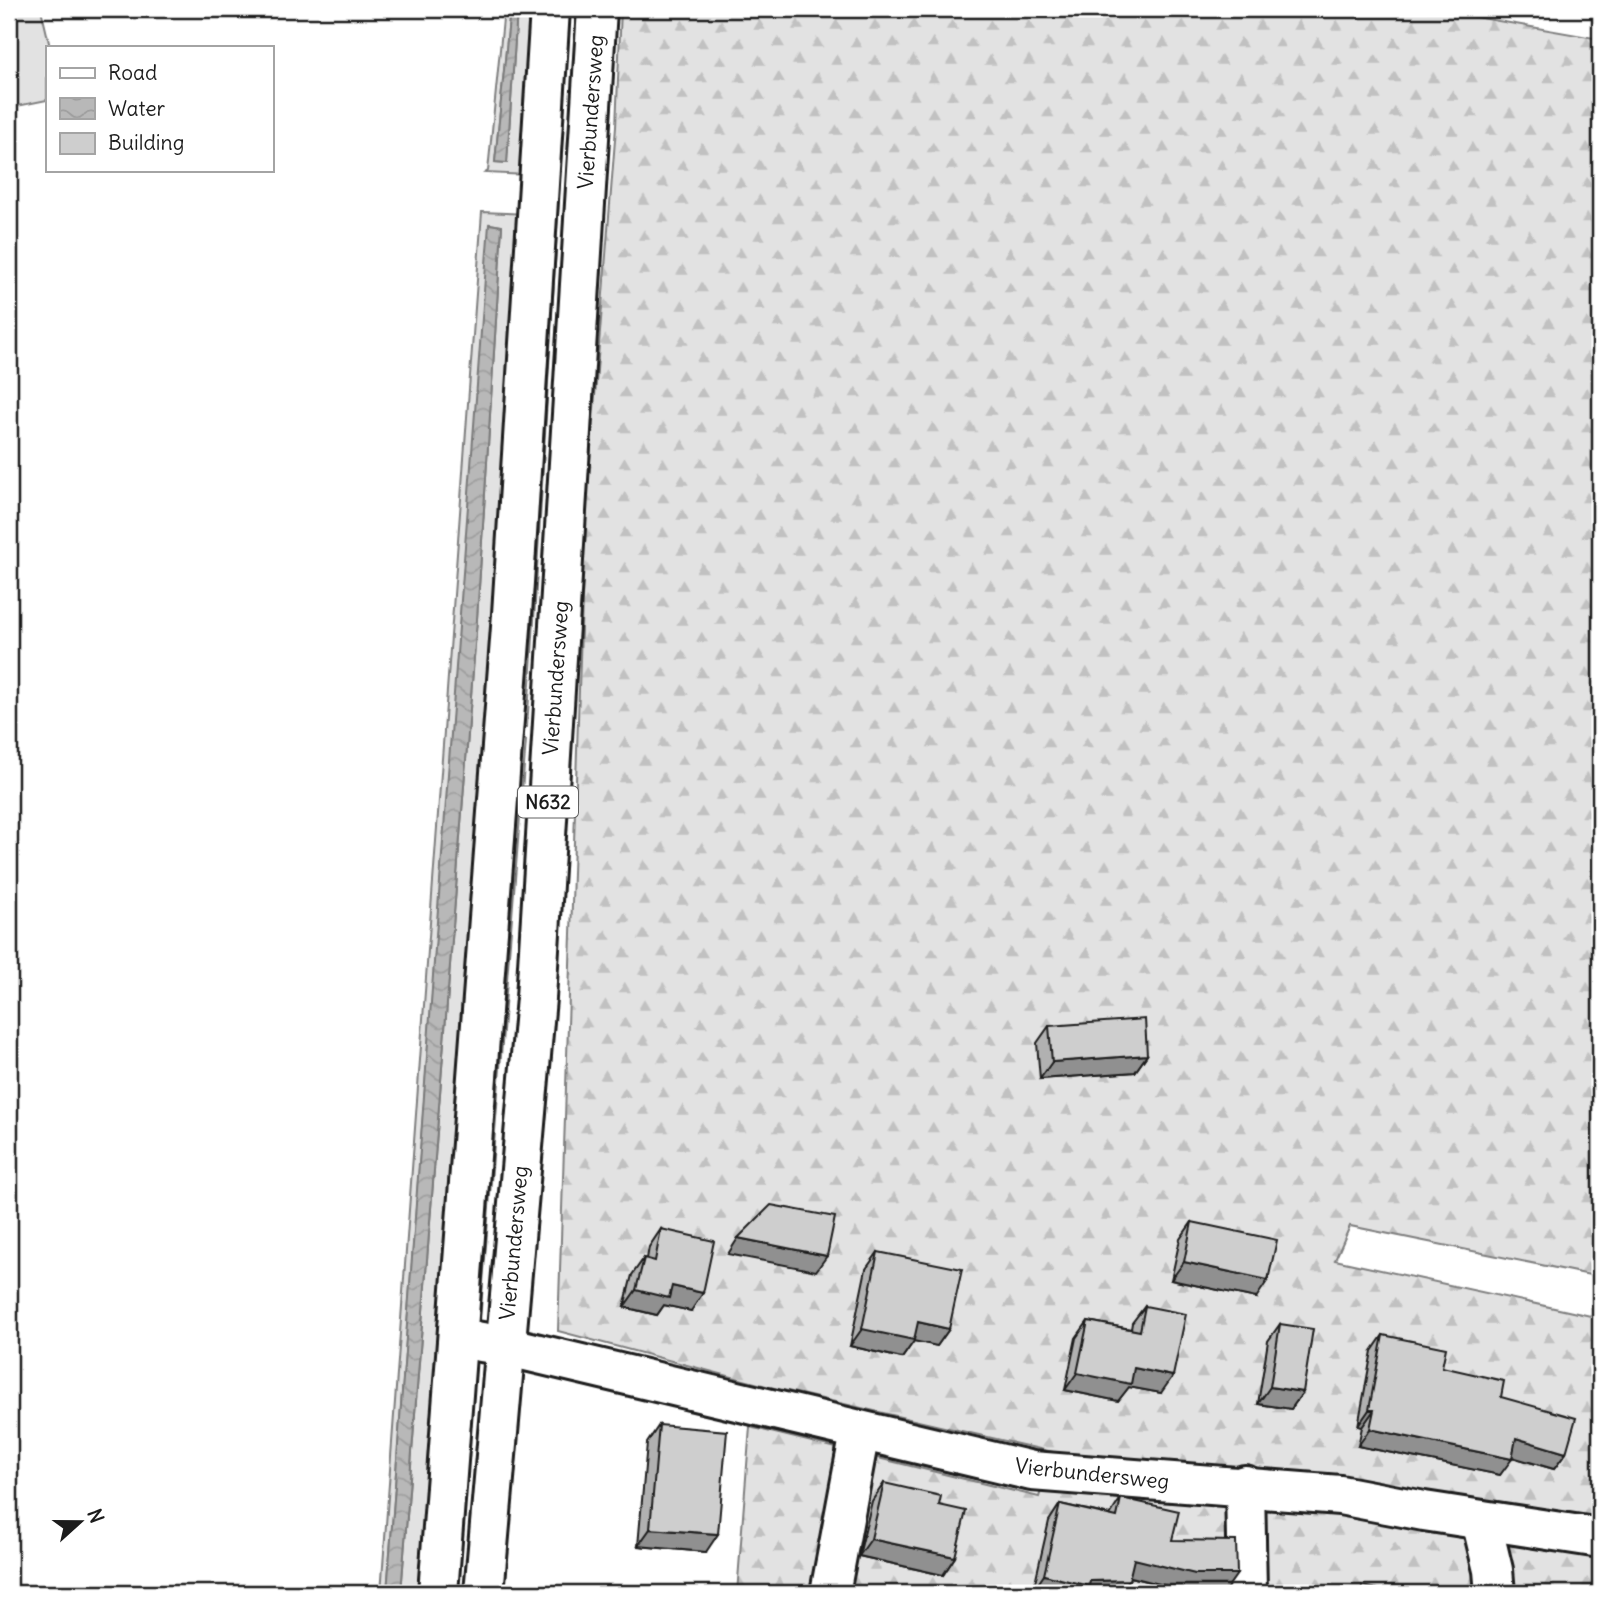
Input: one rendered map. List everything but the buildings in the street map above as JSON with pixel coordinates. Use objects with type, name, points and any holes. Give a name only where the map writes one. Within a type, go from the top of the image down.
[{"type":"street","points":[[438,1593],[512,614],[550,9]]},
{"type":"street","name":"Vierbundersweg","points":[[484,1593],[536,998],[597,9]]},
{"type":"street","name":"Vierbundersweg","points":[[458,1338],[506,1346],[1032,1471],[1245,1485],[1340,1495],[1600,1538]]},
{"type":"street","points":[[830,1593],[860,1432]]},
{"type":"street","points":[[1245,1485],[1247,1593]]},
{"type":"street","points":[[1481,1520],[1493,1570],[1495,1593]]},
{"type":"green space","points":[[9,9],[41,9],[50,46],[46,46],[46,100],[12,107],[14,142],[9,143]]},
{"type":"green space","points":[[504,9],[510,9],[495,162],[507,163],[517,9],[539,9],[529,175],[485,173],[488,171]]},
{"type":"green space","points":[[564,9],[570,9],[532,654],[527,727],[520,727]]},
{"type":"green space","points":[[621,9],[1430,9],[1600,39],[1600,1277],[1350,1226],[1335,1260],[1600,1318],[1600,1593],[737,1593],[750,1427],[1039,1497],[1053,1452],[770,1387],[558,1331],[584,537],[616,127]]},
{"type":"green space","points":[[482,212],[527,214],[426,1593],[401,1593],[477,619],[502,226],[490,224],[387,1593],[381,1593]]},
{"type":"green space","points":[[519,739],[526,740],[480,1321],[473,1321]]},
{"type":"water","points":[[510,9],[517,9],[507,163],[495,162]]},
{"type":"water","points":[[489,224],[502,226],[477,619],[401,1593],[387,1593]]}]
